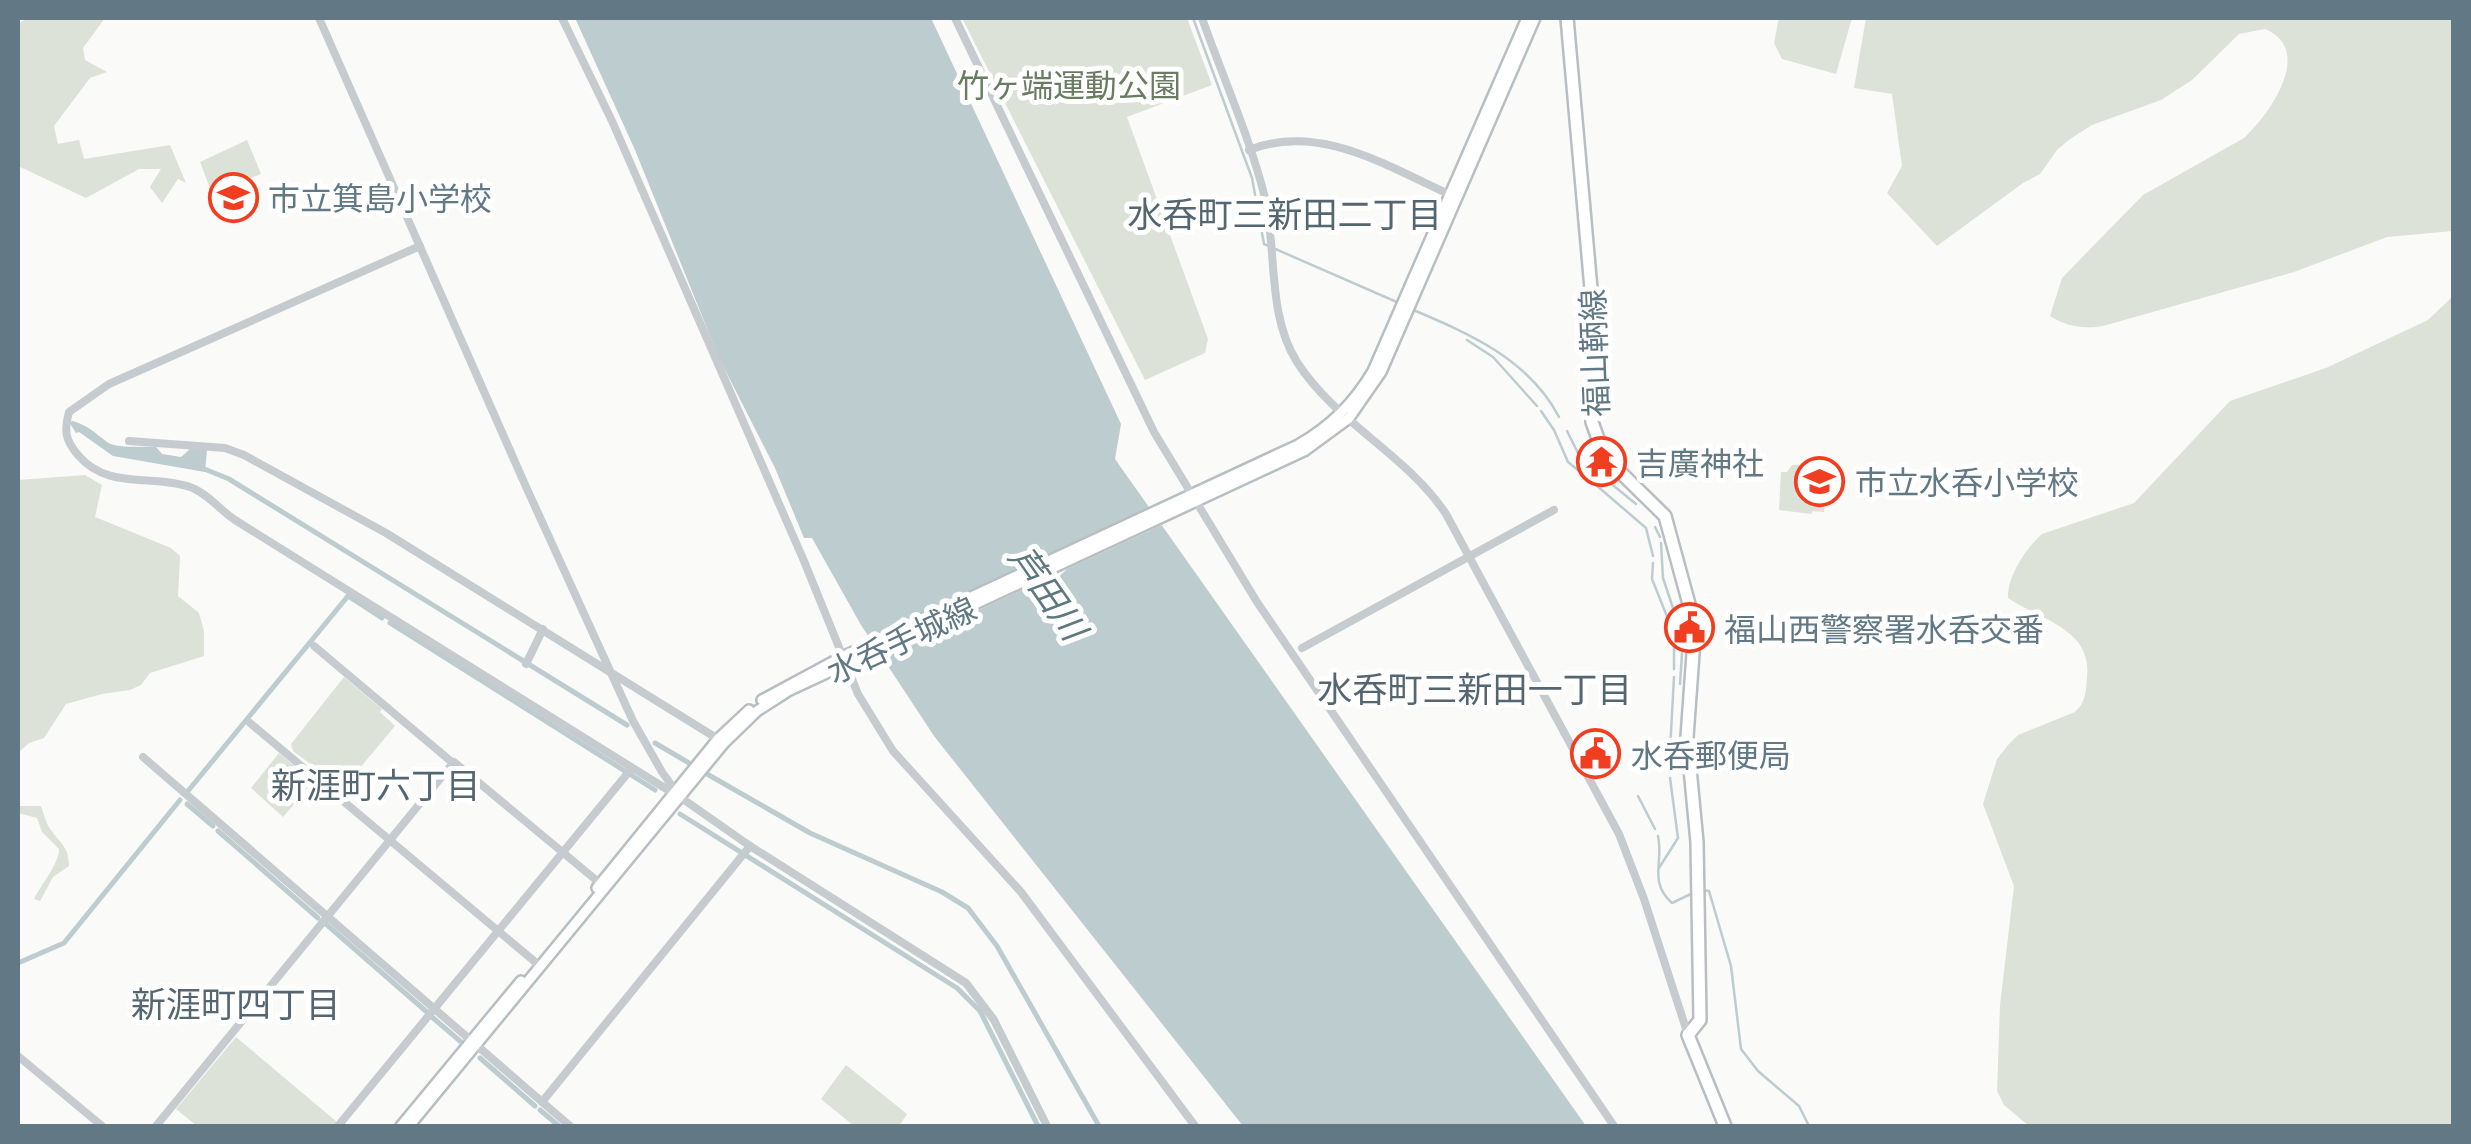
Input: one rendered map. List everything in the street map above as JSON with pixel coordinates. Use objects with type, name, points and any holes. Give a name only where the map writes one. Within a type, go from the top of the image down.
[{"type":"main road","name":"水呑手城線","points":[[409,1126],[718,739],[771,694],[1184,503],[1346,416],[1374,371],[1405,306],[1527,18]]},
{"type":"main road","name":"水呑手城線","points":[[1453,196],[1536,18]]},
{"type":"main road","name":"福山鞆線","points":[[1567,18],[1592,300],[1592,422],[1602,450],[1612,464],[1665,516],[1695,626],[1687,738],[1696,842],[1700,1020],[1688,1035]]},
{"type":"main road","name":"水呑手城線","points":[[676,793],[756,711],[848,659]]},
{"type":"main road","points":[[1688,1035],[1725,1126]]},
{"type":"main road","name":"水呑手城線","points":[[401,1126],[473,1044]]},
{"type":"street","points":[[319,18],[645,745],[676,793]]},
{"type":"street","points":[[562,18],[612,121],[848,659],[858,694],[894,750],[1020,892],[1194,1126]]},
{"type":"street","points":[[955,18],[1154,432],[1258,602],[1614,1126]]},
{"type":"street","points":[[1202,18],[1266,204],[1282,323],[1294,359],[1322,394],[1428,486],[1619,834],[1688,1035]]},
{"type":"street","points":[[1249,150],[1285,139],[1325,142],[1453,196]]},
{"type":"street","points":[[420,246],[109,384],[70,410],[64,432],[76,453],[98,472],[196,489],[234,520],[676,793],[750,846],[975,992],[994,1020],[1047,1126]]},
{"type":"street","points":[[129,441],[225,448],[244,455],[386,533],[718,739]]},
{"type":"street","points":[[1302,648],[1554,510]]},
{"type":"street","points":[[527,662],[543,629]]},
{"type":"street","points":[[156,1126],[453,763],[314,646]]},
{"type":"street","points":[[250,723],[538,965]]},
{"type":"street","points":[[142,758],[570,1126]]},
{"type":"street","points":[[454,762],[603,886]]},
{"type":"street","points":[[338,1126],[632,768]]},
{"type":"street","points":[[542,1102],[750,846]]},
{"type":"street","points":[[18,1070],[21,1059],[102,1126]]},
{"type":"green space","points":[[27,18],[105,18],[83,48],[85,60],[107,72],[90,78],[54,126],[58,144],[79,140],[84,159],[170,145],[186,183],[178,179],[162,203],[150,187],[161,169],[139,169],[86,198],[18,166],[18,24]]},
{"type":"green space","name":"竹ヶ端運動公園","points":[[962,18],[1187,18],[1212,85],[1127,117],[1208,339],[1205,353],[1145,380]]},
{"type":"green space","points":[[1779,18],[1852,18],[1836,74],[1782,59],[1774,43]]},
{"type":"green space","points":[[1866,18],[2453,18],[2453,231],[2387,237],[2294,272],[2103,326],[2063,323],[2050,316],[2062,278],[2143,195],[2244,138],[2265,114],[2283,82],[2287,66],[2280,39],[2265,29],[2239,34],[2192,80],[2161,100],[2092,125],[2070,139],[2040,174],[1937,246],[1887,193],[1902,166],[1892,94],[1854,88]]},
{"type":"green space","points":[[247,140],[261,174],[216,193],[211,191],[200,162]]},
{"type":"green space","points":[[2453,296],[2453,1126],[2029,1126],[2004,1105],[1997,1091],[2000,1005],[2014,886],[1983,804],[1997,759],[2008,745],[2018,735],[2075,712],[2086,691],[2087,676],[2086,660],[2072,636],[2008,598],[2014,572],[2042,534],[2134,503],[2230,401],[2326,368],[2428,320]]},
{"type":"green space","points":[[1818,464],[1826,474],[1824,512],[1779,510],[1781,472],[1787,472],[1792,465]]},
{"type":"green space","points":[[85,475],[102,485],[95,517],[171,548],[180,556],[178,596],[199,613],[204,656],[150,673],[141,685],[130,690],[66,704],[44,738],[29,743],[18,753],[18,480]]},
{"type":"green space","points":[[344,677],[382,709],[380,712],[395,726],[343,788],[293,751],[291,744]]},
{"type":"green space","points":[[279,753],[313,782],[283,817],[251,788]]},
{"type":"green space","points":[[18,806],[41,806],[67,854],[69,866],[53,877],[40,901],[34,899],[59,849],[42,832],[37,818],[18,813]]},
{"type":"green space","points":[[236,1037],[337,1122],[334,1126],[197,1126],[176,1109]]},
{"type":"green space","points":[[846,1065],[907,1114],[899,1126],[854,1126],[821,1099]]},
{"type":"water","name":"芦田川","points":[[575,18],[931,18],[1121,424],[1115,459],[1586,1126],[1243,1126],[934,736],[861,625],[812,538],[804,538],[775,468],[719,358],[635,150]]},
{"type":"water","points":[[69,422],[117,446],[156,447],[162,454],[181,457],[190,449],[207,450],[205,472],[113,456],[76,433]]},
{"type":"pier","points":[[1155,506],[1166,523],[1067,569],[1050,585],[1026,588],[876,658],[864,639],[1015,572],[1031,557],[1053,554]]},
{"type":"waterway","points":[[1193,18],[1252,178],[1264,244],[1399,303]]},
{"type":"waterway","points":[[1411,309],[1495,350],[1531,379],[1559,417]]},
{"type":"waterway","points":[[1467,340],[1493,357],[1537,406]]},
{"type":"waterway","points":[[1541,411],[1568,462],[1590,480]]},
{"type":"waterway","points":[[1567,431],[1581,459],[1636,504]]},
{"type":"waterway","points":[[202,468],[229,479],[627,725]]},
{"type":"waterway","points":[[1596,485],[1646,528],[1653,556]]},
{"type":"waterway","points":[[1655,527],[1660,537]]},
{"type":"waterway","points":[[1661,543],[1663,578],[1683,638],[1680,684]]},
{"type":"waterway","points":[[1653,563],[1652,579],[1674,634],[1674,669]]},
{"type":"waterway","points":[[188,791],[348,596],[382,618]]},
{"type":"waterway","points":[[390,623],[655,790]]},
{"type":"waterway","points":[[1669,769],[1674,677]]},
{"type":"waterway","points":[[655,743],[689,763]]},
{"type":"waterway","points":[[707,774],[810,833],[942,892],[968,908],[997,946],[1099,1126]]},
{"type":"waterway","points":[[1659,868],[1678,838],[1670,778]]},
{"type":"waterway","points":[[1638,796],[1655,829]]},
{"type":"waterway","points":[[18,963],[64,943],[180,800]]},
{"type":"waterway","points":[[187,804],[213,826]]},
{"type":"waterway","points":[[680,814],[957,988],[980,1011],[1038,1126]]},
{"type":"waterway","points":[[218,831],[318,918]]},
{"type":"waterway","points":[[1658,836],[1659,879],[1665,895],[1672,903],[1695,892]]},
{"type":"waterway","points":[[1702,890],[1709,891],[1731,966],[1741,1049],[1758,1071],[1799,1106],[1809,1126]]},
{"type":"waterway","points":[[326,924],[428,1013]]},
{"type":"waterway","points":[[432,1017],[460,1041]]},
{"type":"waterway","points":[[480,1058],[535,1106]]},
{"type":"waterway","points":[[540,1110],[559,1126]]},
{"type":"place","name":"市立箕島小学校","points":[[233,197]]},
{"type":"place","name":"吉廣神社","points":[[1601,462]]},
{"type":"place","name":"市立水呑小学校","points":[[1820,481]]},
{"type":"place","name":"福山西警察署水呑交番","points":[[1689,628]]},
{"type":"place","name":"水呑郵便局","points":[[1596,754]]},
{"type":"district","name":"水呑町三新田二丁目","points":[[1285,213]]},
{"type":"district","name":"水呑町三新田一丁目","points":[[1475,688]]},
{"type":"district","name":"新涯町六丁目","points":[[376,784]]},
{"type":"district","name":"新涯町四丁目","points":[[236,1003]]}]
